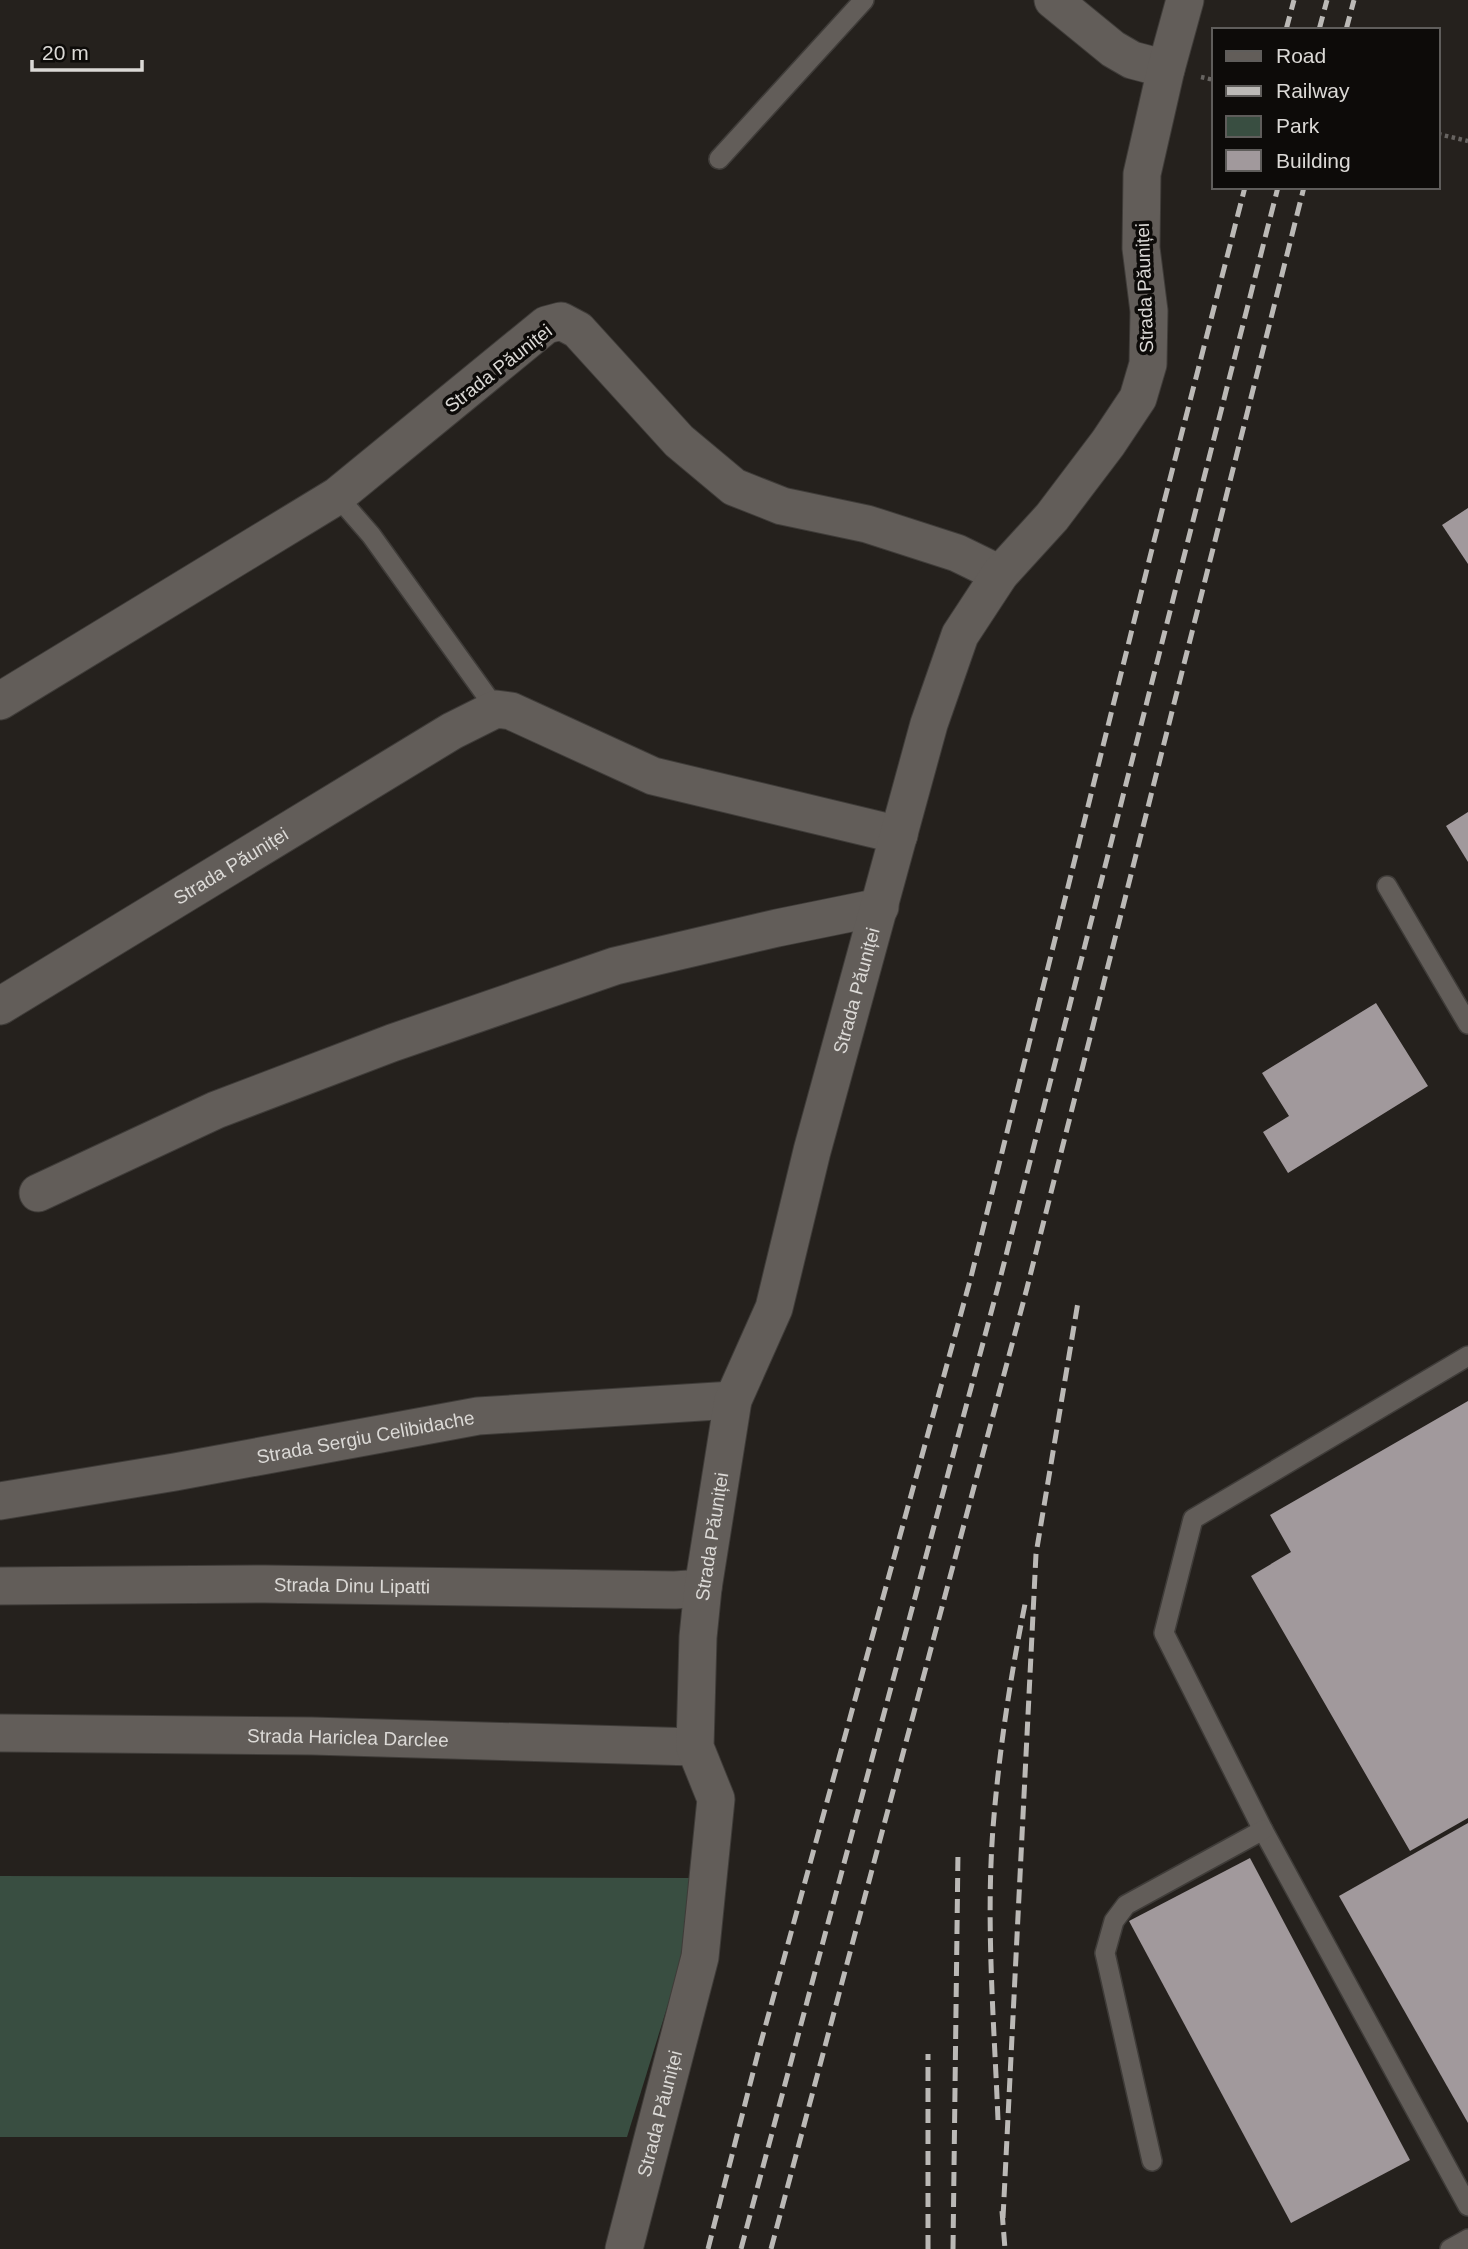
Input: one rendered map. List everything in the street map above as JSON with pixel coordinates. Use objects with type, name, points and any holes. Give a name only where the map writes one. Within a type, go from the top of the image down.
[{"type":"street","points":[[1053,0],[1113,49],[1132,60],[1166,69]]},
{"type":"street","name":"Strada Păuniței","points":[[624,2249],[701,1957],[716,1799],[695,1747],[698,1637],[703,1588],[733,1400],[774,1308],[812,1151],[898,835],[929,724],[960,635],[1000,574],[1052,517],[1138,398],[1147,364],[1149,311],[1141,248],[1142,174],[1185,0]]},
{"type":"street","name":"Strada Păuniței","points":[[0,701],[337,496],[546,325],[561,321],[578,330],[679,441],[734,487],[782,506],[867,524],[957,553],[1000,574]]},
{"type":"street","points":[[496,709],[511,711],[653,776],[898,835]]},
{"type":"street","name":"Strada Păuniței","points":[[0,1006],[452,731],[496,709]]},
{"type":"street","points":[[38,1193],[216,1110],[393,1043],[615,966],[880,907]]},
{"type":"street","name":"Strada Sergiu Celibidache","points":[[0,1501],[478,1416],[733,1400]]},
{"type":"street","name":"Strada Dinu Lipatti","points":[[0,1586],[265,1584],[675,1590],[703,1588]]},
{"type":"street","name":"Strada Hariclea Darclee","points":[[0,1733],[312,1736],[695,1747]]},
{"type":"lane","points":[[719,159],[864,0]]},
{"type":"lane","points":[[337,496],[371,535],[496,709]]},
{"type":"lane","points":[[1387,886],[1468,1024]]},
{"type":"lane","points":[[1468,1356],[1193,1518],[1164,1633],[1263,1830],[1468,2206]]},
{"type":"lane","points":[[1152,2161],[1105,1953],[1114,1921],[1126,1905],[1263,1830]]},
{"type":"lane","points":[[1450,2249],[1468,2239]]},
{"type":"path","points":[[1440,134],[1468,141]]},
{"type":"green space","points":[[0,1876],[693,1878],[695,1917],[627,2137],[0,2137]]},
{"type":"building","points":[[1468,508],[1468,564],[1442,525]]},
{"type":"building","points":[[1468,812],[1468,862],[1446,826]]},
{"type":"building","points":[[1376,1003],[1428,1086],[1288,1173],[1263,1132],[1289,1116],[1262,1073]]},
{"type":"building","points":[[1468,1401],[1468,1818],[1410,1851],[1251,1576],[1291,1552],[1270,1515]]},
{"type":"building","points":[[1468,1823],[1468,2123],[1339,1896]]},
{"type":"building","points":[[1250,1858],[1410,2160],[1291,2223],[1129,1921]]},
{"type":"railway","points":[[1287,28],[1294,0]]},
{"type":"railway","points":[[1320,28],[1327,0]]},
{"type":"railway","points":[[1347,28],[1354,0]]},
{"type":"railway","points":[[708,2249],[758,2053],[971,1277],[1244,189]]},
{"type":"railway","points":[[741,2249],[999,1283],[1277,189]]},
{"type":"railway","points":[[771,2249],[1027,1288],[1303,189]]},
{"type":"railway","points":[[1003,2218],[1036,1554],[1078,1302]]},
{"type":"railway","points":[[998,2120],[991,1968],[991,1854],[1003,1736],[1025,1604]]},
{"type":"railway","points":[[953,2249],[958,1851]]},
{"type":"railway","points":[[928,2054],[928,2249]]},
{"type":"railway","points":[[1002,2211],[1005,2249]]}]
